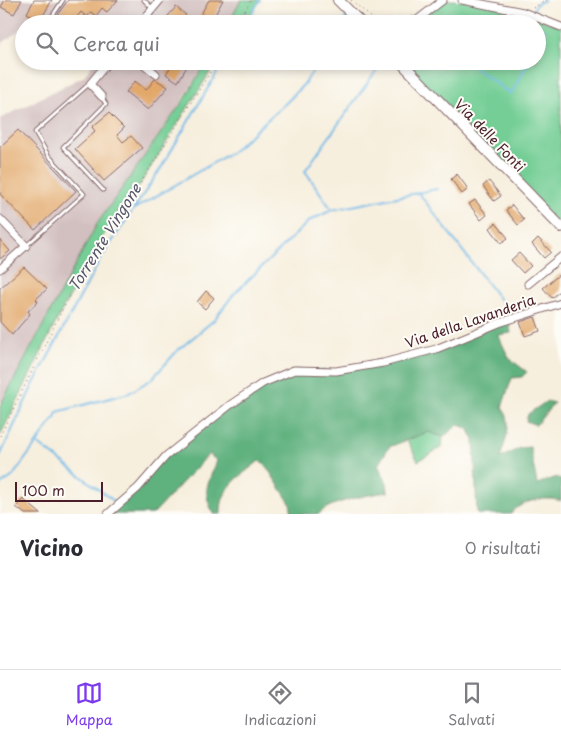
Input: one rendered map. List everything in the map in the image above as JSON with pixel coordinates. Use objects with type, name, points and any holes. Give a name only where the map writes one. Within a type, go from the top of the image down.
[{"type":"street","points":[[147,15],[160,0]]},
{"type":"street","points":[[338,0],[353,15]]},
{"type":"street","points":[[424,15],[443,0]]},
{"type":"street","points":[[462,0],[531,15]]},
{"type":"street","points":[[546,21],[561,27]]},
{"type":"street","points":[[102,70],[90,84],[102,97]]},
{"type":"street","points":[[151,70],[156,74]]},
{"type":"street","name":"Via delle Fonti","points":[[409,70],[561,227]]},
{"type":"street","points":[[0,219],[26,246],[0,269]]},
{"type":"street","points":[[528,284],[561,257]]},
{"type":"street","name":"Via della Lavanderia","points":[[108,514],[138,488],[166,456],[230,405],[263,383],[294,370],[336,371],[382,363],[436,349],[499,323],[561,303]]},
{"type":"lane","points":[[53,15],[62,0]]},
{"type":"lane","points":[[144,0],[152,9]]},
{"type":"lane","points":[[26,246],[84,194],[48,155],[35,132],[90,84]]},
{"type":"lane","points":[[102,97],[106,104],[63,147],[103,190]]},
{"type":"path","points":[[243,15],[251,0]]},
{"type":"path","points":[[352,0],[369,15]]},
{"type":"path","points":[[0,436],[61,312],[110,224],[137,189],[211,70]]},
{"type":"shaded area","points":[[0,0],[241,0],[233,15],[15,15],[15,33],[0,45]]},
{"type":"shaded area","points":[[88,70],[201,70],[0,406],[0,119],[84,76]]},
{"type":"green space","points":[[241,0],[260,0],[252,15],[245,12],[243,15],[233,15]]},
{"type":"green space","points":[[443,0],[473,2],[528,15],[424,15]]},
{"type":"green space","points":[[546,21],[561,27],[561,227],[409,70],[546,70]]},
{"type":"green space","points":[[201,70],[211,70],[137,189],[110,224],[61,312],[0,436],[0,406],[97,224],[186,97]]},
{"type":"green space","points":[[509,320],[511,333],[498,335],[509,358],[527,372],[522,377],[512,378],[502,407],[506,413],[508,425],[500,458],[520,448],[530,447],[537,484],[557,477],[561,480],[561,501],[548,499],[534,500],[521,505],[511,514],[477,514],[474,440],[468,428],[458,425],[443,437],[428,432],[389,447],[378,465],[387,483],[388,492],[341,502],[319,514],[292,514],[290,503],[264,463],[259,461],[233,483],[224,496],[221,514],[214,514],[208,499],[207,487],[217,461],[209,454],[153,514],[109,514],[166,456],[230,405],[294,370],[336,371],[436,349]]},
{"type":"green space","points":[[547,401],[554,403],[536,425],[526,421],[528,414]]},
{"type":"green space","points":[[428,432],[443,437],[442,447],[418,461],[407,440]]},
{"type":"building","points":[[5,0],[22,0],[14,14],[1,7]]},
{"type":"building","points":[[34,0],[52,0],[43,15],[30,15],[27,13]]},
{"type":"building","points":[[68,0],[118,0],[107,12],[102,8],[97,15],[91,12],[89,15],[85,15],[81,12],[78,15],[57,15]]},
{"type":"building","points":[[209,0],[223,0],[215,15],[200,15]]},
{"type":"building","points":[[176,7],[186,15],[169,15]]},
{"type":"building","points":[[168,70],[185,70],[178,82],[166,74]]},
{"type":"building","points":[[155,79],[168,87],[148,110],[126,92],[135,81],[146,90]]},
{"type":"building","points":[[109,113],[124,128],[117,135],[123,142],[131,136],[142,148],[104,181],[75,149],[95,131],[92,127]]},
{"type":"building","points":[[18,130],[76,191],[35,230],[0,194],[0,147]]},
{"type":"building","points":[[457,174],[468,189],[462,194],[451,179]]},
{"type":"building","points":[[489,181],[501,196],[494,201],[483,186]]},
{"type":"building","points":[[475,200],[487,215],[481,220],[469,204]]},
{"type":"building","points":[[512,205],[524,220],[518,225],[506,210]]},
{"type":"building","points":[[496,223],[508,238],[501,243],[490,228]]},
{"type":"building","points":[[538,238],[551,252],[544,258],[532,244]]},
{"type":"building","points":[[0,240],[10,251],[0,259]]},
{"type":"building","points":[[519,253],[531,266],[523,273],[511,260]]},
{"type":"building","points":[[24,267],[47,289],[36,299],[38,302],[28,311],[30,314],[12,335],[0,322],[0,288]]},
{"type":"building","points":[[561,273],[561,290],[552,298],[543,288]]},
{"type":"building","points":[[206,291],[214,298],[205,309],[197,302]]},
{"type":"building","points":[[535,317],[540,331],[525,336],[520,322]]},
{"type":"building","points":[[23,499],[41,514],[25,514],[16,507]]},
{"type":"waterway","name":"Torrente Vingone","points":[[251,15],[260,0]]},
{"type":"waterway","points":[[532,14],[536,4],[545,0]]},
{"type":"waterway","name":"Torrente Vingone","points":[[0,456],[32,387],[101,258],[161,168],[219,70]]},
{"type":"waterway","points":[[134,209],[232,152],[288,101],[305,83],[313,70]]},
{"type":"waterway","points":[[332,210],[305,171],[377,70]]},
{"type":"waterway","points":[[478,70],[511,94],[524,70]]},
{"type":"waterway","points":[[0,485],[12,477],[55,418],[57,412],[129,393],[152,379],[177,351],[214,320],[233,295],[309,221],[332,210],[437,189]]},
{"type":"waterway","points":[[418,192],[500,300]]},
{"type":"waterway","points":[[37,443],[114,501]]}]
